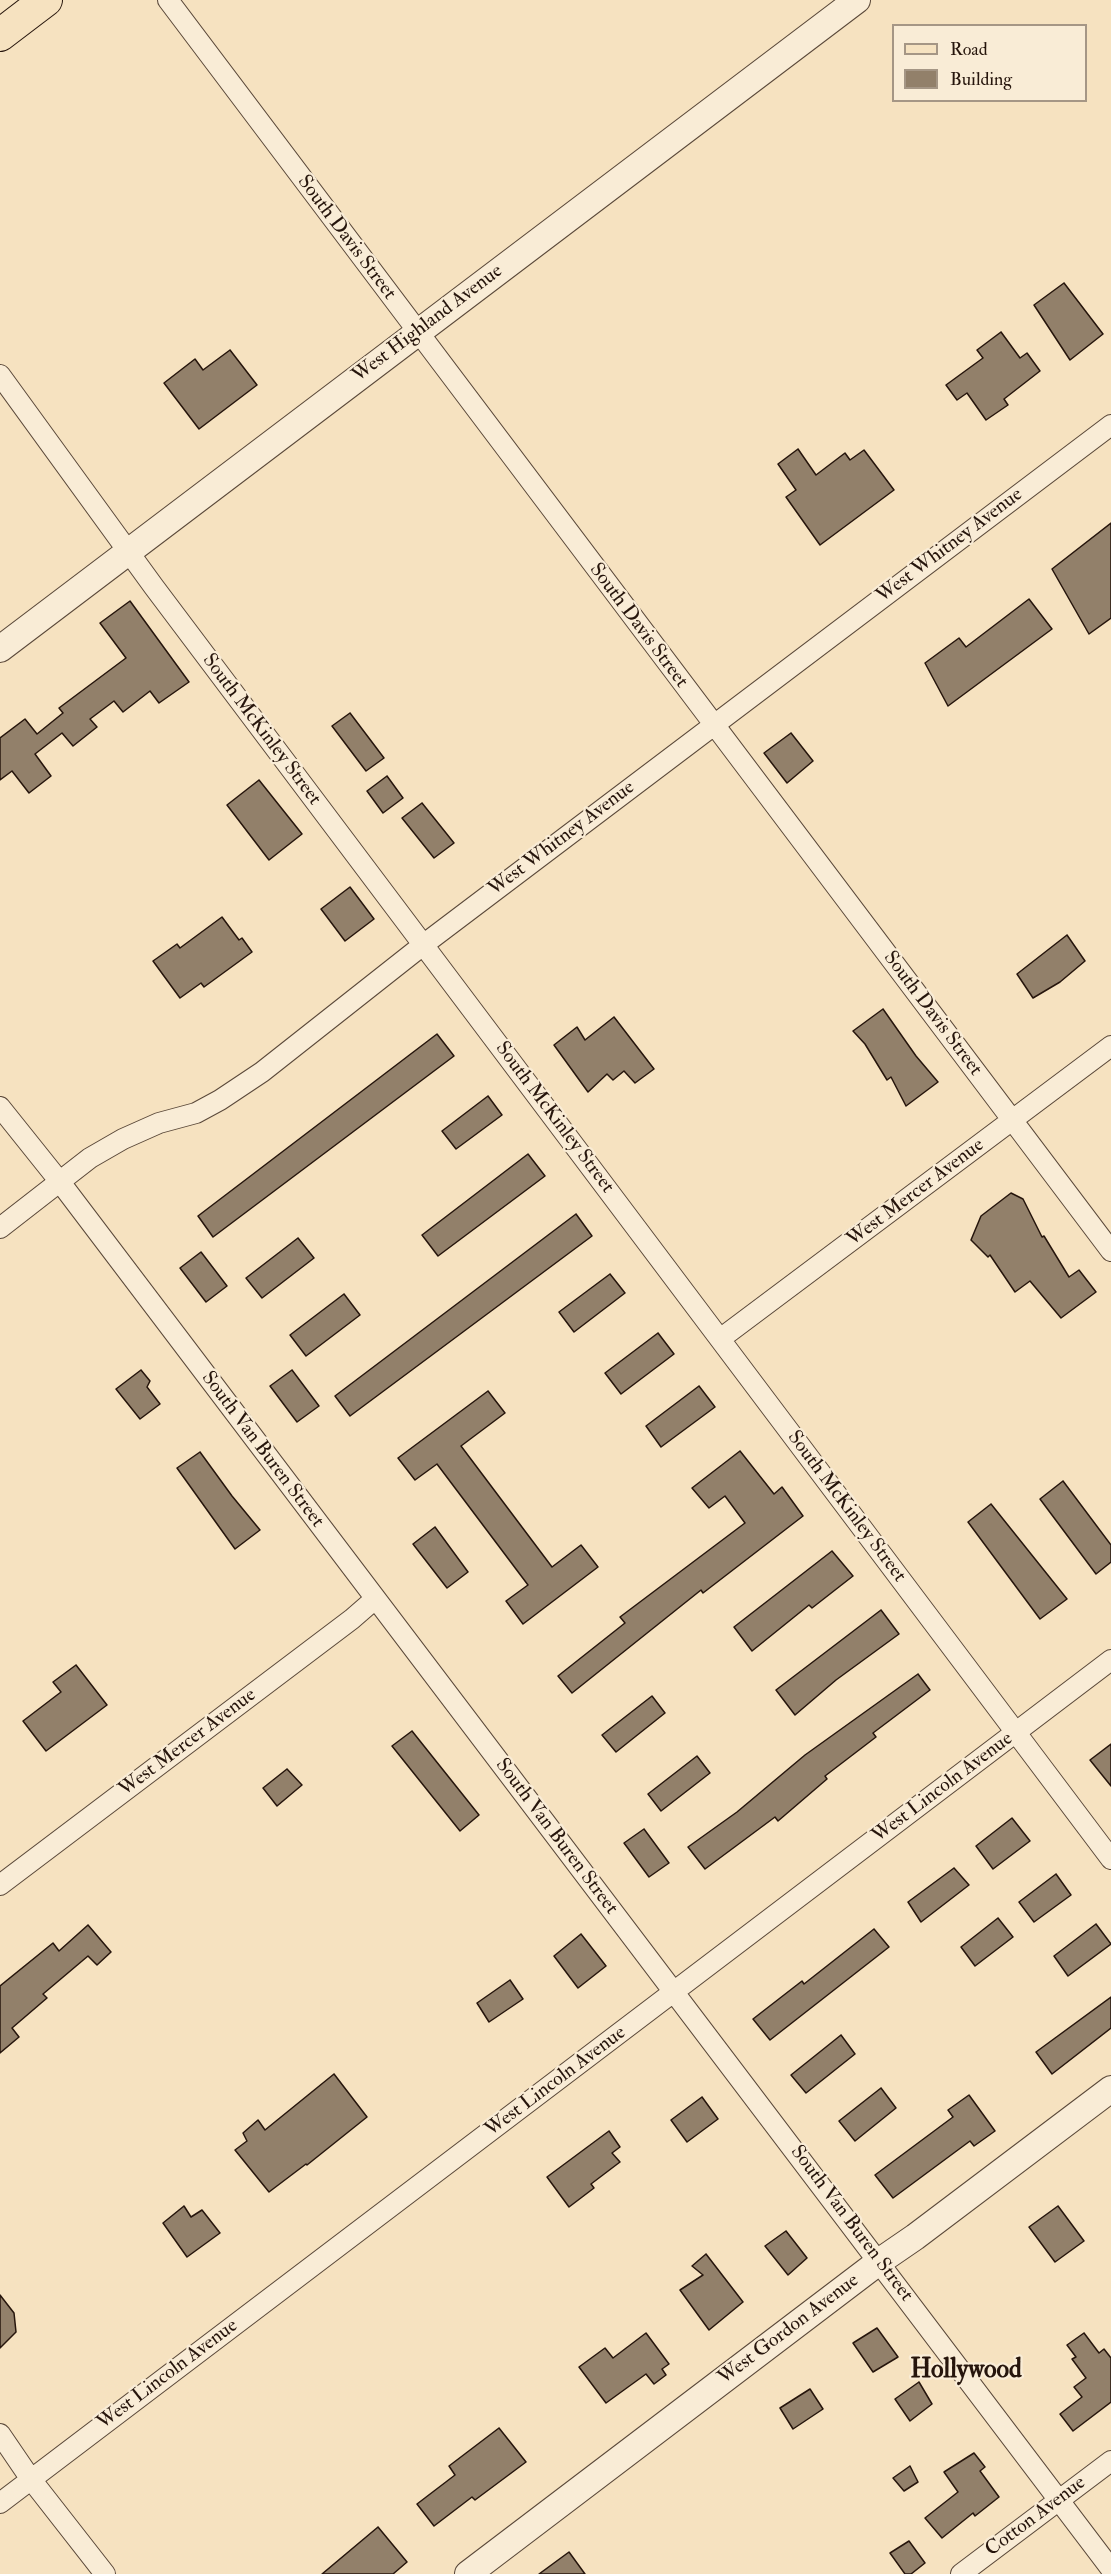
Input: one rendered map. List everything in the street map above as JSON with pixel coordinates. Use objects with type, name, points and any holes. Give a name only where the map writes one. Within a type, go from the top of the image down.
[{"type":"main road","points":[[0,35],[46,0]]},
{"type":"street","name":"South Davis Street","points":[[168,0],[416,333],[1111,1251]]},
{"type":"street","name":"West Highland Avenue","points":[[0,649],[857,0]]},
{"type":"street","name":"South McKinley Street","points":[[0,375],[128,552],[1111,1859]]},
{"type":"street","name":"West Whitney Avenue","points":[[0,1228],[90,1158],[123,1139],[159,1123],[196,1113],[262,1072],[423,945],[1111,424]]},
{"type":"street","name":"West Mercer Avenue","points":[[720,1339],[1111,1046]]},
{"type":"street","name":"South Van Buren Street","points":[[0,1107],[60,1182],[673,1992],[880,2261],[1111,2569]]},
{"type":"street","name":"West Mercer Avenue","points":[[0,1886],[352,1619],[375,1599]]},
{"type":"street","name":"West Lincoln Avenue","points":[[0,2503],[1111,1660]]},
{"type":"street","name":"West Gordon Avenue","points":[[468,2574],[1111,2089]]},
{"type":"street","points":[[0,2434],[30,2478],[105,2574]]},
{"type":"street","name":"Cotton Avenue","points":[[961,2574],[1111,2461]]},
{"type":"building","points":[[1064,283],[1103,334],[1070,360],[1034,305]]},
{"type":"building","points":[[1001,332],[1020,358],[1027,353],[1040,371],[1004,399],[1008,405],[986,420],[967,393],[957,400],[946,385],[983,358],[977,350]]},
{"type":"building","points":[[230,350],[257,385],[199,429],[164,383],[195,359],[203,370]]},
{"type":"building","points":[[798,449],[816,475],[845,453],[850,460],[864,450],[894,490],[820,545],[786,497],[796,490],[778,464]]},
{"type":"building","points":[[1111,523],[1111,618],[1089,634],[1052,569]]},
{"type":"building","points":[[1029,599],[1052,629],[948,706],[925,663],[959,638],[966,647]]},
{"type":"building","points":[[130,601],[189,682],[159,703],[150,691],[123,712],[114,701],[90,719],[97,727],[73,746],[62,733],[35,754],[51,776],[29,793],[12,771],[0,780],[0,738],[25,719],[37,734],[63,713],[59,708],[126,658],[100,623]]},
{"type":"building","points":[[350,713],[384,758],[366,771],[332,726]]},
{"type":"building","points":[[791,733],[813,761],[787,783],[764,753]]},
{"type":"building","points":[[387,776],[403,798],[383,813],[367,791]]},
{"type":"building","points":[[259,780],[302,834],[269,860],[227,805]]},
{"type":"building","points":[[422,803],[454,843],[434,858],[402,818]]},
{"type":"building","points":[[350,887],[374,919],[345,941],[321,909]]},
{"type":"building","points":[[222,917],[239,940],[242,938],[252,952],[204,987],[201,983],[180,998],[153,961],[177,944],[180,948]]},
{"type":"building","points":[[1067,935],[1085,961],[1060,982],[1033,998],[1017,974]]},
{"type":"building","points":[[883,1009],[916,1056],[938,1082],[906,1106],[891,1077],[887,1080],[865,1044],[853,1031]]},
{"type":"building","points":[[614,1017],[654,1069],[635,1083],[624,1071],[613,1080],[607,1074],[588,1092],[554,1045],[577,1027],[585,1040]]},
{"type":"building","points":[[437,1034],[454,1056],[213,1237],[198,1216]]},
{"type":"building","points":[[488,1096],[502,1115],[456,1149],[442,1131]]},
{"type":"building","points":[[528,1154],[545,1176],[438,1256],[422,1235]]},
{"type":"building","points":[[1011,1193],[1023,1199],[1042,1237],[1044,1236],[1069,1277],[1079,1270],[1096,1292],[1061,1318],[1030,1281],[1015,1292],[990,1255],[988,1257],[971,1240],[981,1216]]},
{"type":"building","points":[[576,1214],[592,1236],[350,1416],[335,1396]]},
{"type":"building","points":[[298,1238],[314,1258],[262,1298],[246,1278]]},
{"type":"building","points":[[201,1252],[227,1286],[206,1302],[180,1268]]},
{"type":"building","points":[[610,1274],[625,1293],[574,1332],[559,1312]]},
{"type":"building","points":[[344,1294],[360,1315],[306,1356],[290,1335]]},
{"type":"building","points":[[658,1333],[674,1354],[621,1394],[605,1373]]},
{"type":"building","points":[[141,1370],[150,1381],[147,1387],[160,1404],[140,1419],[116,1389]]},
{"type":"building","points":[[292,1370],[319,1406],[297,1422],[270,1386]]},
{"type":"building","points":[[699,1386],[715,1407],[661,1447],[646,1426]]},
{"type":"building","points":[[488,1391],[505,1413],[461,1446],[552,1567],[581,1545],[598,1567],[523,1624],[506,1601],[528,1585],[437,1464],[415,1480],[398,1458]]},
{"type":"building","points":[[740,1451],[774,1494],[782,1487],[803,1516],[703,1593],[701,1590],[572,1693],[558,1676],[625,1623],[620,1617],[745,1523],[725,1496],[709,1508],[692,1488]]},
{"type":"building","points":[[200,1452],[260,1530],[235,1549],[177,1468]]},
{"type":"building","points":[[1063,1481],[1111,1545],[1111,1562],[1096,1574],[1040,1499]]},
{"type":"building","points":[[991,1504],[1067,1599],[1040,1619],[968,1522]]},
{"type":"building","points":[[435,1527],[468,1572],[447,1588],[413,1544]]},
{"type":"building","points":[[832,1551],[853,1576],[812,1608],[809,1605],[752,1651],[734,1627]]},
{"type":"building","points":[[881,1610],[899,1634],[836,1680],[795,1715],[776,1690]]},
{"type":"building","points":[[76,1665],[107,1705],[46,1751],[23,1721],[61,1692],[53,1682]]},
{"type":"building","points":[[918,1674],[930,1690],[873,1733],[876,1737],[825,1776],[827,1779],[778,1821],[775,1817],[705,1869],[688,1847],[737,1812],[805,1755]]},
{"type":"building","points":[[652,1696],[665,1713],[616,1752],[602,1735]]},
{"type":"building","points":[[412,1731],[479,1815],[460,1831],[392,1746]]},
{"type":"building","points":[[1111,1744],[1111,1786],[1090,1760]]},
{"type":"building","points":[[697,1756],[710,1773],[661,1811],[648,1794]]},
{"type":"building","points":[[287,1769],[302,1785],[277,1806],[263,1788]]},
{"type":"building","points":[[1012,1818],[1030,1841],[993,1869],[976,1846]]},
{"type":"building","points":[[644,1829],[669,1863],[649,1877],[624,1843]]},
{"type":"building","points":[[954,1868],[969,1885],[921,1922],[908,1902]]},
{"type":"building","points":[[1056,1874],[1071,1895],[1034,1922],[1019,1902]]},
{"type":"building","points":[[998,1918],[1013,1937],[975,1966],[961,1947]]},
{"type":"building","points":[[1096,1924],[1111,1944],[1068,1976],[1054,1956]]},
{"type":"building","points":[[88,1925],[111,1952],[97,1965],[88,1956],[43,1994],[47,1998],[12,2028],[19,2037],[0,2053],[0,1986],[53,1943],[59,1951]]},
{"type":"building","points":[[874,1929],[889,1947],[770,2040],[753,2019],[802,1981],[804,1984]]},
{"type":"building","points":[[581,1934],[606,1966],[578,1988],[554,1956]]},
{"type":"building","points":[[510,1980],[523,1999],[489,2022],[477,2003]]},
{"type":"building","points":[[1111,1997],[1111,2028],[1052,2074],[1036,2052]]},
{"type":"building","points":[[841,2035],[855,2054],[806,2093],[791,2075]]},
{"type":"building","points":[[334,2074],[367,2117],[269,2192],[235,2150],[247,2141],[243,2133],[258,2120],[265,2130]]},
{"type":"building","points":[[881,2088],[896,2108],[855,2141],[839,2121]]},
{"type":"building","points":[[969,2095],[995,2131],[974,2146],[970,2141],[893,2198],[875,2175],[953,2117],[948,2110]]},
{"type":"building","points":[[702,2097],[718,2119],[687,2142],[671,2120]]},
{"type":"building","points":[[609,2131],[620,2147],[612,2153],[620,2162],[591,2184],[594,2188],[569,2207],[547,2177]]},
{"type":"building","points":[[184,2206],[191,2217],[202,2210],[220,2233],[187,2257],[163,2223]]},
{"type":"building","points":[[1058,2206],[1084,2241],[1055,2262],[1029,2227]]},
{"type":"building","points":[[786,2231],[807,2258],[788,2275],[765,2246]]},
{"type":"building","points":[[706,2254],[743,2302],[709,2330],[680,2290],[703,2275],[692,2266]]},
{"type":"building","points":[[0,2295],[14,2313],[16,2332],[0,2348]]},
{"type":"building","points":[[877,2328],[898,2357],[873,2372],[853,2343]]},
{"type":"building","points":[[646,2333],[669,2364],[662,2369],[666,2375],[654,2384],[646,2374],[606,2403],[579,2367],[605,2348],[613,2358]]},
{"type":"building","points":[[1084,2333],[1099,2353],[1104,2349],[1111,2358],[1111,2402],[1073,2431],[1060,2414],[1082,2397],[1074,2387],[1086,2378],[1072,2359],[1076,2357],[1067,2345]]},
{"type":"building","points":[[919,2382],[932,2404],[910,2421],[895,2399]]},
{"type":"building","points":[[810,2389],[823,2409],[793,2429],[780,2408]]},
{"type":"building","points":[[499,2428],[526,2462],[475,2500],[472,2497],[434,2526],[417,2504],[455,2475],[449,2466]]},
{"type":"building","points":[[974,2453],[985,2467],[980,2471],[999,2497],[975,2516],[973,2513],[942,2538],[925,2518],[958,2492],[944,2472]]},
{"type":"building","points":[[910,2466],[918,2482],[904,2491],[893,2478]]},
{"type":"building","points":[[378,2527],[407,2562],[393,2574],[322,2574]]},
{"type":"building","points":[[909,2541],[925,2563],[911,2574],[905,2574],[890,2553]]},
{"type":"building","points":[[569,2552],[585,2574],[539,2574]]},
{"type":"district","name":"Hollywood","points":[[966,2371]]}]
